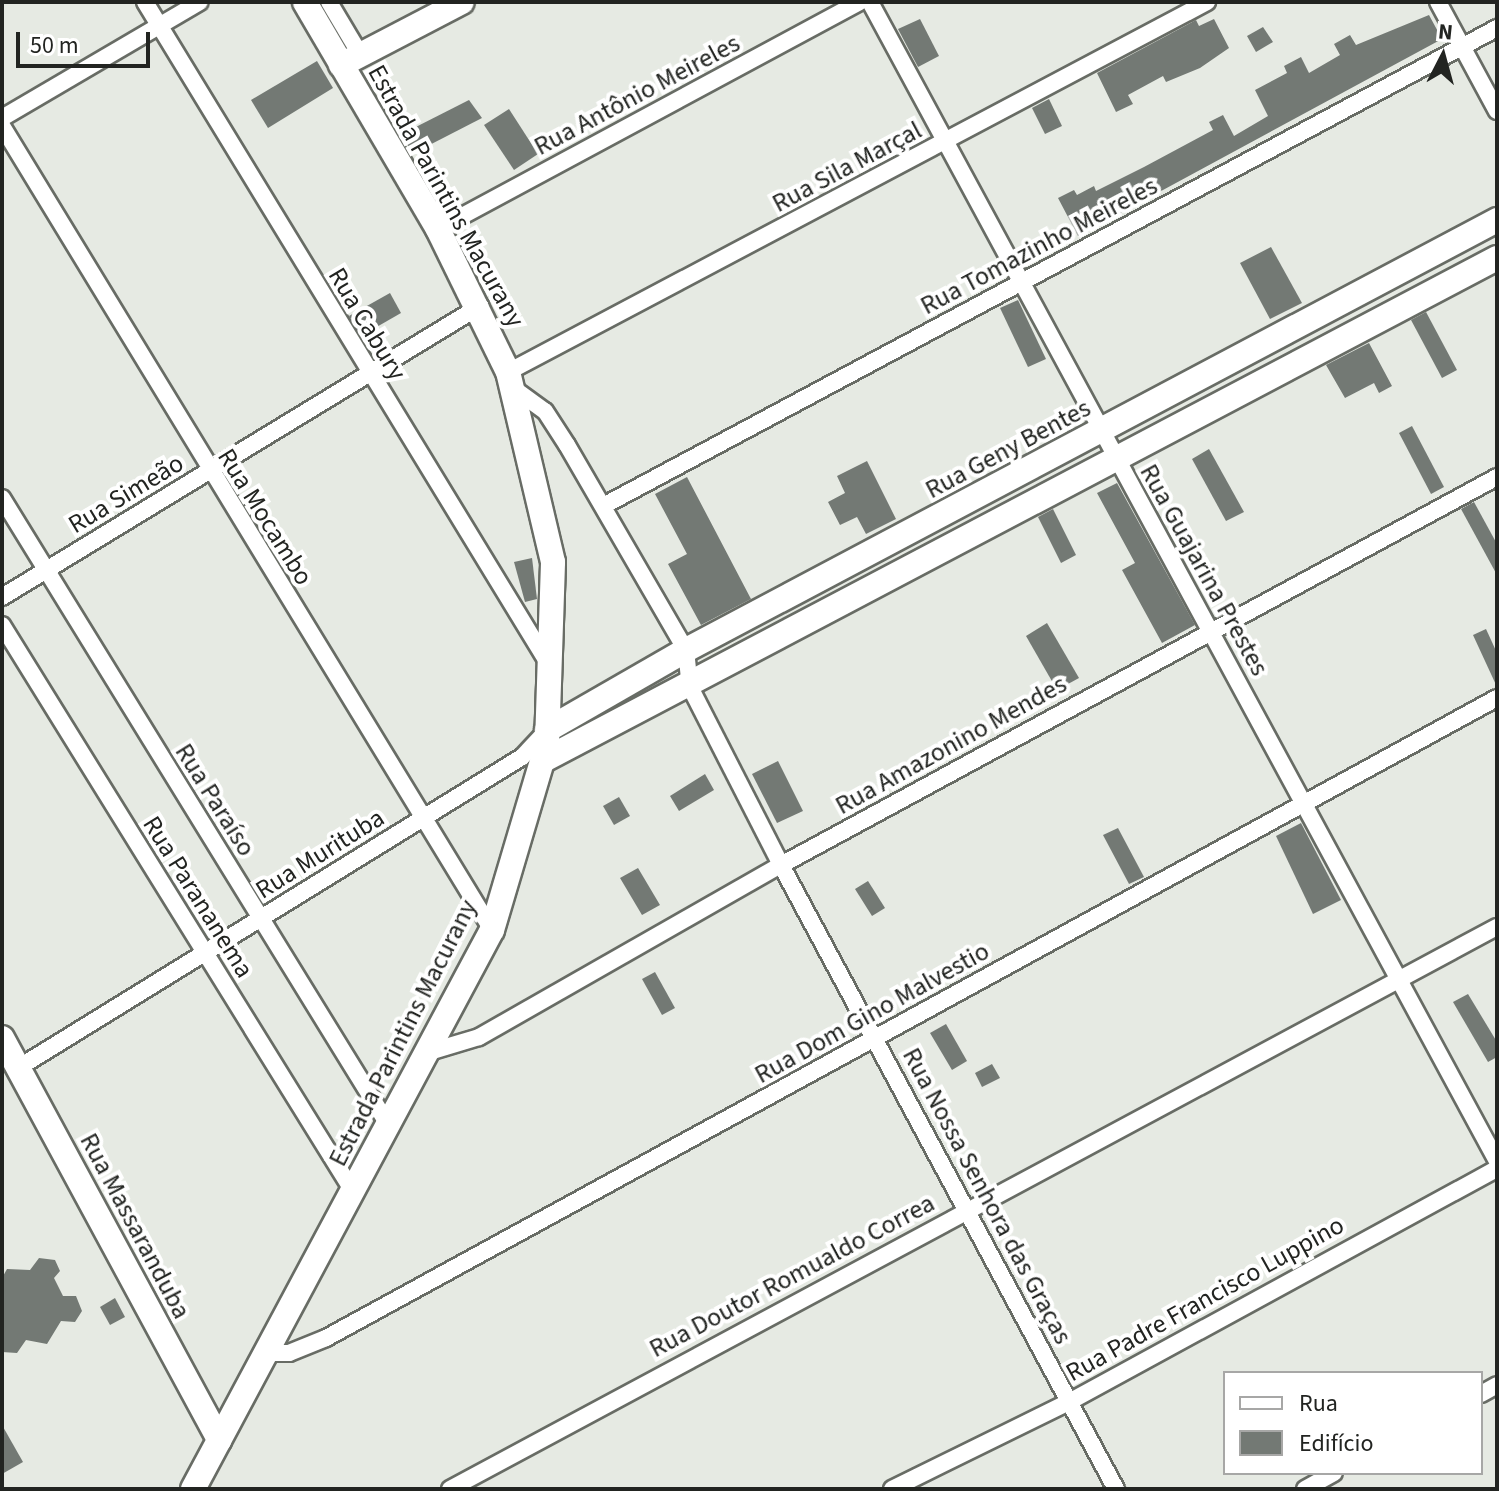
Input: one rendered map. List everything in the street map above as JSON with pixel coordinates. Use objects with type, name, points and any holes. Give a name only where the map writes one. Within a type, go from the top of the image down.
[{"type":"street","name":"Rua Cabury","points":[[145,2],[368,374],[552,669]]},
{"type":"street","points":[[2,118],[200,2]]},
{"type":"street","name":"Estrada Parintins Macurany","points":[[305,2],[351,60]]},
{"type":"street","name":"Estrada Parintins Macurany","points":[[193,1489],[492,930],[534,758],[547,730],[552,669],[553,562],[511,380],[480,306],[351,60],[329,2]]},
{"type":"street","points":[[351,60],[462,2]]},
{"type":"street","name":"Rua Antônio Meireles","points":[[438,229],[859,2]]},
{"type":"street","name":"Rua Guajarina Prestes","points":[[870,2],[1023,282],[1100,433],[1211,630],[1497,1161]]},
{"type":"street","name":"Rua Sila Marçal","points":[[511,380],[1207,2]]},
{"type":"street","points":[[1438,2],[1497,111]]},
{"type":"street","name":"Rua Tomazinho Meireles","points":[[603,506],[1497,28]]},
{"type":"street","name":"Rua Mocambo","points":[[2,126],[209,472],[492,930]]},
{"type":"street","name":"Rua Geny Bentes","points":[[547,730],[686,650],[1497,220]]},
{"type":"street","points":[[534,758],[690,687],[1114,457],[1497,258]]},
{"type":"street","name":"Rua Simeão","points":[[2,597],[480,306]]},
{"type":"street","name":"Rua Nossa Senhora das Graças","points":[[511,380],[545,411],[686,650],[690,687],[781,865],[877,1037],[1116,1489]]},
{"type":"street","name":"Rua Amazonino Mendes","points":[[429,1052],[479,1037],[781,865],[1497,477]]},
{"type":"street","name":"Rua Paraíso","points":[[2,498],[389,1126]]},
{"type":"street","name":"Rua Parananema","points":[[2,625],[354,1193]]},
{"type":"street","name":"Rua Dom Gino Malvestio","points":[[265,1353],[289,1353],[326,1338],[1497,698]]},
{"type":"street","name":"Rua Murituba","points":[[18,1068],[422,820],[534,758]]},
{"type":"street","name":"Rua Doutor Romualdo Correa","points":[[450,1489],[1497,927]]},
{"type":"street","name":"Rua Massaranduba","points":[[2,1038],[219,1440]]},
{"type":"street","name":"Rua Padre Francisco Luppino","points":[[892,1489],[1069,1402],[1497,1169]]},
{"type":"street","points":[[1305,1489],[1330,1475]]},
{"type":"building","points":[[1429,15],[1442,39],[1078,236],[1058,198],[1074,190],[1077,195],[1094,186],[1096,191],[1144,167],[1213,130],[1209,122],[1223,115],[1234,136],[1268,116],[1255,90],[1287,73],[1284,66],[1301,57],[1309,73],[1340,55],[1334,44],[1350,35],[1356,45]]},
{"type":"building","points":[[920,19],[939,56],[918,67],[898,29]]},
{"type":"building","points":[[1214,19],[1229,48],[1200,68],[1166,82],[1163,76],[1128,95],[1133,104],[1116,112],[1097,73],[1196,20],[1199,26]]},
{"type":"building","points":[[1263,27],[1273,42],[1256,52],[1247,36]]},
{"type":"building","points":[[317,61],[333,88],[268,128],[251,100]]},
{"type":"building","points":[[1049,99],[1062,126],[1045,134],[1032,108]]},
{"type":"building","points":[[469,100],[482,118],[412,154],[402,134]]},
{"type":"building","points":[[509,109],[538,154],[514,170],[484,125]]},
{"type":"building","points":[[1271,247],[1302,303],[1270,319],[1240,263]]},
{"type":"building","points":[[390,293],[401,313],[361,336],[349,316]]},
{"type":"building","points":[[1018,300],[1046,359],[1028,367],[1000,308]]},
{"type":"building","points":[[1426,312],[1457,370],[1442,378],[1411,320]]},
{"type":"building","points":[[1369,343],[1392,386],[1379,393],[1374,383],[1345,398],[1326,365]]},
{"type":"building","points":[[1412,426],[1444,487],[1431,494],[1399,433]]},
{"type":"building","points":[[1209,449],[1244,512],[1226,521],[1192,459]]},
{"type":"building","points":[[867,461],[896,519],[866,534],[857,517],[840,525],[828,502],[845,493],[837,476]]},
{"type":"building","points":[[687,477],[751,599],[701,625],[668,564],[687,554],[655,494]]},
{"type":"building","points":[[1117,483],[1195,625],[1162,643],[1122,570],[1135,563],[1097,493]]},
{"type":"building","points":[[1474,502],[1497,544],[1497,575],[1461,509]]},
{"type":"building","points":[[1053,509],[1076,555],[1061,563],[1038,517]]},
{"type":"building","points":[[532,558],[537,599],[525,602],[514,562]]},
{"type":"building","points":[[1047,623],[1079,678],[1057,690],[1026,636]]},
{"type":"building","points":[[1486,629],[1497,653],[1497,687],[1473,635]]},
{"type":"building","points":[[778,761],[803,811],[777,823],[752,774]]},
{"type":"building","points":[[705,774],[714,790],[679,811],[670,796]]},
{"type":"building","points":[[619,797],[630,816],[614,825],[603,806]]},
{"type":"building","points":[[1301,823],[1341,900],[1313,914],[1276,836]]},
{"type":"building","points":[[1118,828],[1144,877],[1129,884],[1103,835]]},
{"type":"building","points":[[638,868],[660,905],[642,915],[620,878]]},
{"type":"building","points":[[868,881],[885,908],[872,916],[855,889]]},
{"type":"building","points":[[655,972],[675,1008],[662,1015],[642,979]]},
{"type":"building","points":[[1468,994],[1497,1042],[1497,1057],[1488,1062],[1453,1002]]},
{"type":"building","points":[[946,1024],[967,1061],[952,1070],[930,1033]]},
{"type":"building","points":[[992,1064],[1000,1078],[982,1087],[975,1073]]},
{"type":"building","points":[[39,1258],[55,1260],[60,1271],[54,1278],[63,1296],[76,1296],[82,1311],[75,1322],[61,1321],[47,1344],[26,1340],[17,1353],[2,1352],[2,1278],[7,1269],[30,1270]]},
{"type":"building","points":[[115,1298],[125,1317],[110,1325],[100,1307]]},
{"type":"building","points":[[2,1425],[23,1462],[2,1474]]}]
